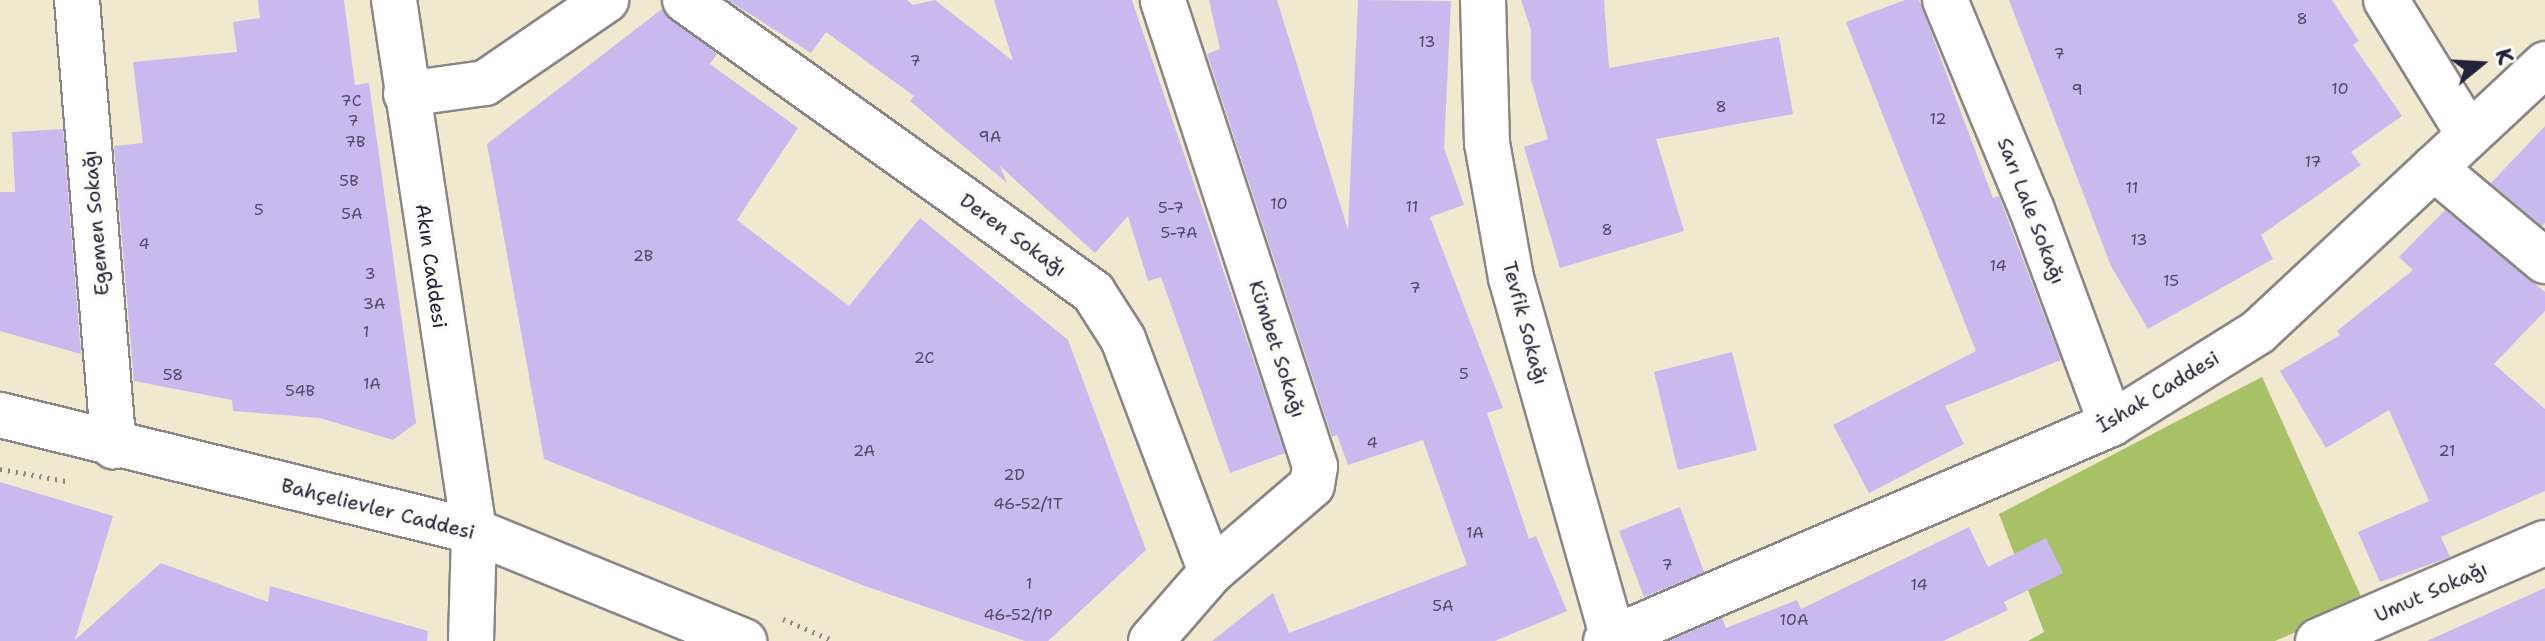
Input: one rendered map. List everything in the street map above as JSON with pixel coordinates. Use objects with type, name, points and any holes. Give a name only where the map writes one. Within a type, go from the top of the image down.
[{"type":"street","name":"Egemen Sokağı","points":[[77,0],[114,446]]},
{"type":"street","name":"Akın Caddesi","points":[[394,0],[474,531],[471,641]]},
{"type":"street","points":[[406,94],[485,83],[606,0]]},
{"type":"street","name":"Deren Sokağı","points":[[685,0],[1093,292],[1123,339],[1211,572]]},
{"type":"street","name":"Kümbet Sokağı","points":[[1151,641],[1211,572],[1312,485],[1315,466],[1163,0]]},
{"type":"street","name":"Tevfik Sokağı","points":[[1483,0],[1487,143],[1511,278],[1610,640]]},
{"type":"street","name":"Sarı Lale Sokağı","points":[[1945,0],[2032,210],[2111,424]]},
{"type":"street","points":[[2386,0],[2469,135]]},
{"type":"street","name":"İshak Caddesi","points":[[1610,640],[2111,424],[2258,332],[2545,64]]},
{"type":"street","points":[[2434,168],[2545,261]]},
{"type":"street","name":"Bahçelievler Caddesi","points":[[0,415],[114,446],[474,531],[744,641]]},
{"type":"street","name":"Umut Sokağı","points":[[2318,641],[2545,543]]},
{"type":"green space","points":[[2262,377],[2364,603],[2275,641],[2028,641],[2044,632],[1999,514]]},
{"type":"building","points":[[258,0],[344,0],[355,85],[369,83],[416,423],[393,440],[320,418],[233,411],[232,400],[134,381],[114,146],[143,143],[133,62],[237,52],[233,22],[260,18]]},
{"type":"building","points":[[728,0],[907,0],[913,5],[935,0],[1013,61],[994,0],[1132,0],[1285,453],[1230,473],[1161,277],[1148,281],[1128,216],[1095,253],[1000,166],[1007,183],[910,101],[914,96],[826,32],[811,53]]},
{"type":"building","points":[[1209,0],[1277,0],[1348,230],[1358,0],[1451,1],[1444,148],[1464,205],[1430,217],[1503,408],[1487,413],[1529,539],[1536,536],[1567,611],[1495,641],[1212,641],[1273,593],[1289,633],[1467,565],[1423,440],[1348,465],[1337,435],[1332,437],[1207,54],[1220,49]]},
{"type":"building","points":[[1521,0],[1604,0],[1609,68],[1779,37],[1793,114],[1656,139],[1684,231],[1560,268],[1524,147],[1548,139],[1531,80],[1531,30]]},
{"type":"building","points":[[1905,0],[1919,0],[1993,198],[1999,196],[2061,360],[1945,406],[1964,444],[1869,493],[1833,425],[1976,351],[1846,22]]},
{"type":"building","points":[[2009,0],[2332,0],[2359,41],[2353,45],[2402,116],[2351,152],[2361,165],[2261,235],[2273,259],[2148,329],[2111,266]]},
{"type":"building","points":[[662,9],[717,54],[710,64],[798,128],[737,220],[849,306],[920,218],[1068,340],[1146,550],[1048,641],[1025,641],[862,585],[544,459],[487,144]]},
{"type":"building","points":[[2545,126],[2545,223],[2542,226],[2491,183]]},
{"type":"building","points":[[63,129],[81,354],[0,331],[0,192],[15,192],[12,132]]},
{"type":"building","points":[[2445,210],[2545,292],[2545,311],[2494,364],[2545,409],[2545,491],[2441,537],[2450,557],[2380,582],[2358,532],[2429,501],[2389,410],[2326,448],[2280,371],[2340,335],[2337,331],[2413,270],[2399,257]]},
{"type":"building","points":[[1732,352],[1757,450],[1678,470],[1654,372]]},
{"type":"building","points":[[0,482],[113,516],[75,640],[161,563],[268,602],[270,586],[428,631],[427,641],[0,641]]},
{"type":"building","points":[[1680,507],[1704,572],[1644,597],[1619,531]]},
{"type":"building","points":[[1969,527],[1988,567],[2046,538],[2063,573],[2004,602],[2008,610],[1943,641],[1669,641],[1722,618],[1726,628],[1797,600],[1801,609]]},
{"type":"building","points":[[2545,588],[2545,641],[2427,641]]}]
